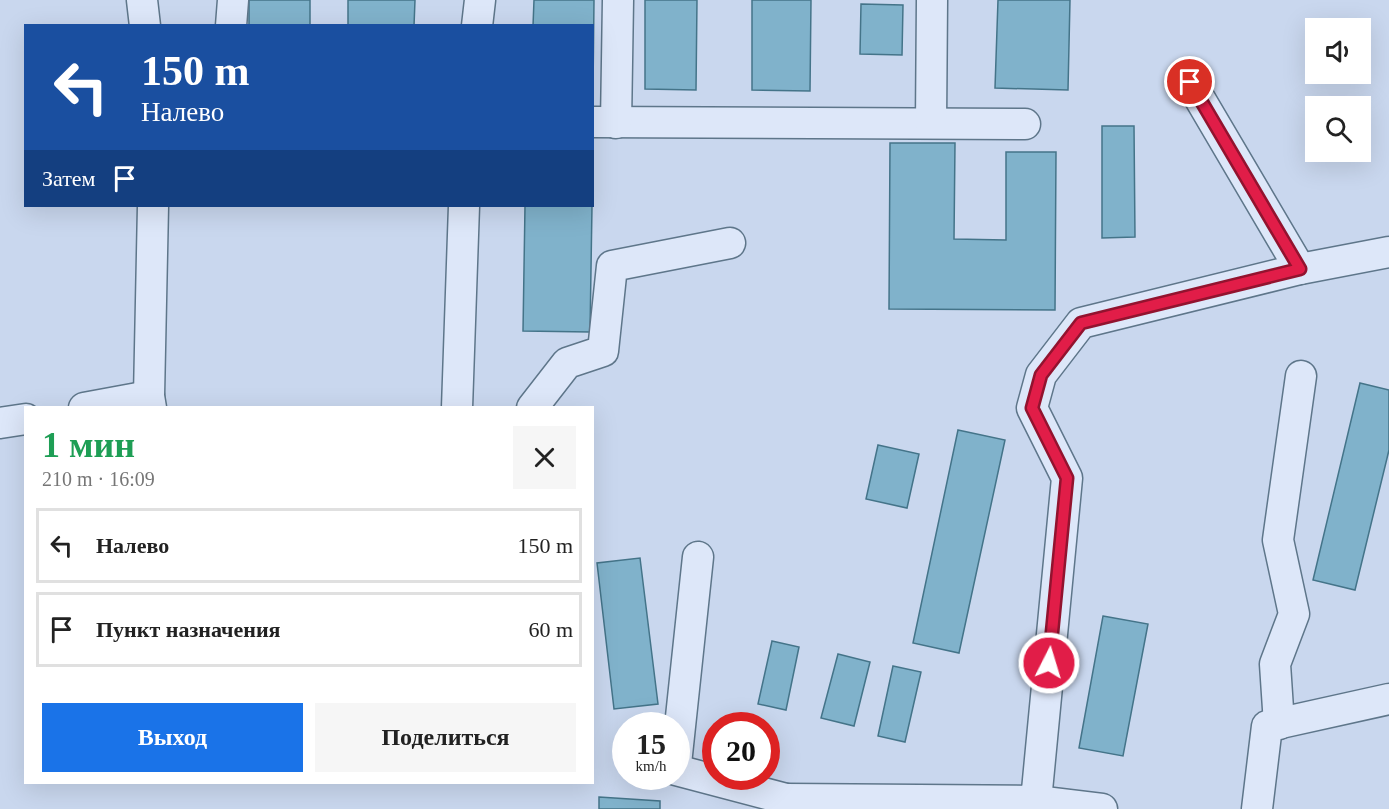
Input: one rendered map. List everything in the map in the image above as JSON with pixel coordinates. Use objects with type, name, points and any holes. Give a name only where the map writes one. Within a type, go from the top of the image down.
[{"type":"street","points":[[142,0],[145,24]]},
{"type":"street","points":[[231,24],[233,0]]},
{"type":"street","points":[[477,24],[480,0]]},
{"type":"street","points":[[618,0],[604,123],[1025,124]]},
{"type":"street","points":[[931,123],[932,0]]},
{"type":"street","points":[[1190,82],[1300,269]]},
{"type":"street","points":[[106,406],[150,402],[153,207]]},
{"type":"street","points":[[457,406],[464,207]]},
{"type":"street","points":[[534,406],[567,363],[603,351],[612,266],[729,243]]},
{"type":"street","points":[[1036,801],[1067,478],[1032,408],[1041,375],[1081,323],[1300,269],[1389,252]]},
{"type":"street","points":[[1279,724],[1275,664],[1294,614],[1278,540],[1301,376]]},
{"type":"street","points":[[0,423],[24,419]]},
{"type":"street","points":[[682,712],[698,557]]},
{"type":"street","points":[[1257,809],[1267,726],[1389,699]]},
{"type":"street","points":[[690,774],[785,804],[1036,801],[1102,809]]},
{"type":"building","points":[[249,0],[310,0],[310,24],[249,24]]},
{"type":"building","points":[[348,0],[415,0],[414,24],[348,24]]},
{"type":"building","points":[[534,0],[594,0],[594,24],[533,24]]},
{"type":"building","points":[[645,0],[697,0],[696,90],[645,89]]},
{"type":"building","points":[[752,0],[811,0],[810,91],[752,90]]},
{"type":"building","points":[[998,0],[1070,0],[1068,90],[995,88]]},
{"type":"building","points":[[861,4],[903,5],[902,55],[860,54]]},
{"type":"building","points":[[1102,126],[1134,126],[1135,237],[1102,238]]},
{"type":"building","points":[[890,143],[955,143],[954,239],[1006,240],[1006,152],[1056,152],[1055,310],[889,309]]},
{"type":"building","points":[[525,207],[592,207],[590,332],[523,331]]},
{"type":"building","points":[[1360,383],[1389,390],[1389,450],[1355,590],[1313,580]]},
{"type":"building","points":[[958,430],[1005,440],[959,653],[913,643]]},
{"type":"building","points":[[878,445],[919,454],[907,508],[866,499]]},
{"type":"building","points":[[640,558],[658,704],[614,709],[597,563]]},
{"type":"building","points":[[1103,616],[1148,624],[1123,756],[1079,748]]},
{"type":"building","points":[[772,641],[799,647],[786,710],[758,704]]},
{"type":"building","points":[[838,654],[870,662],[854,726],[821,718]]},
{"type":"building","points":[[893,666],[921,672],[905,742],[878,736]]},
{"type":"building","points":[[599,797],[660,801],[660,809],[599,809]]},
{"type":"route","points":[[1049,663],[1067,478],[1032,408],[1041,375],[1081,323],[1300,269],[1190,82]]}]
